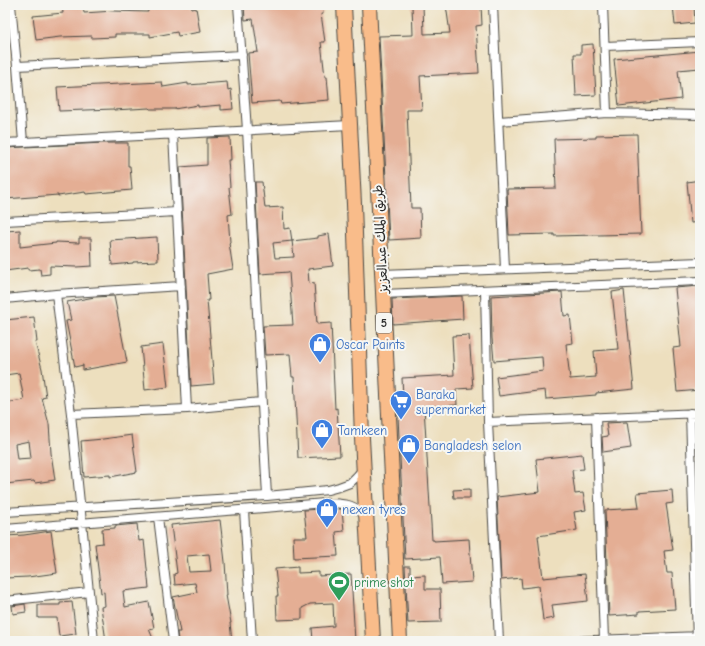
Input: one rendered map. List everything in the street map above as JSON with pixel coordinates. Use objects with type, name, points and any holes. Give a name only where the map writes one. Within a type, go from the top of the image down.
[{"type":"highway","name":"طريق الملك عبدالعزيز","points":[[344,5],[363,468],[373,641]]},
{"type":"highway","name":"طريق الملك عبدالعزيز","points":[[369,5],[400,641]]},
{"type":"street","points":[[11,5],[23,142]]},
{"type":"street","points":[[238,5],[247,130],[266,496]]},
{"type":"street","points":[[494,5],[505,269]]},
{"type":"street","points":[[603,5],[607,113]]},
{"type":"street","points":[[605,46],[700,42]]},
{"type":"street","points":[[17,66],[242,55]]},
{"type":"street","points":[[499,121],[607,113],[700,115]]},
{"type":"street","points":[[5,143],[350,125]]},
{"type":"street","points":[[173,134],[187,409]]},
{"type":"street","points":[[5,221],[177,212]]},
{"type":"street","points":[[382,274],[700,262]]},
{"type":"street","points":[[383,294],[700,281]]},
{"type":"street","points":[[5,299],[56,294],[180,286]]},
{"type":"street","points":[[485,290],[488,422],[499,641]]},
{"type":"street","points":[[56,294],[94,641]]},
{"type":"street","points":[[70,414],[187,409],[261,402]]},
{"type":"street","points":[[570,641],[698,638],[690,413]]},
{"type":"street","points":[[488,422],[700,413]]},
{"type":"street","points":[[596,417],[604,640]]},
{"type":"street","points":[[5,512],[266,496],[334,489],[350,483],[363,468]]},
{"type":"street","points":[[334,489],[334,504]]},
{"type":"street","points":[[5,529],[334,504],[352,505],[362,512],[366,518]]},
{"type":"street","points":[[244,510],[252,641]]},
{"type":"street","points":[[158,517],[173,641]]},
{"type":"street","points":[[5,601],[89,592]]},
{"type":"building","points":[[62,5],[83,5],[84,13],[113,11],[148,12],[147,5],[191,5],[192,9],[196,8],[200,32],[178,36],[177,32],[150,37],[150,34],[115,34],[115,37],[60,37],[36,40],[33,16],[63,13]]},
{"type":"building","points":[[244,5],[322,5],[323,14],[321,14],[325,42],[321,42],[329,100],[281,104],[280,101],[252,103],[248,53],[258,52],[253,19],[245,20]]},
{"type":"building","points":[[412,5],[423,5],[424,34],[450,33],[446,5],[481,5],[482,25],[476,26],[479,73],[420,76],[422,110],[407,110],[411,208],[420,208],[421,238],[389,240],[379,36],[413,35]]},
{"type":"building","points":[[673,5],[694,5],[695,23],[675,25]]},
{"type":"building","points":[[593,44],[596,95],[576,96],[574,54],[581,54],[581,45]]},
{"type":"building","points":[[700,51],[700,68],[678,70],[681,99],[619,106],[614,59]]},
{"type":"building","points":[[162,82],[163,87],[188,83],[188,85],[227,82],[228,90],[231,89],[233,109],[221,110],[221,105],[198,107],[198,105],[174,109],[149,108],[59,111],[57,87]]},
{"type":"building","points":[[637,134],[641,234],[554,236],[554,234],[509,235],[507,189],[556,188],[554,139],[596,138],[596,135]]},
{"type":"building","points":[[230,137],[231,160],[228,160],[232,214],[228,215],[229,243],[233,269],[207,274],[209,300],[207,300],[214,384],[191,386],[180,167],[207,165],[207,138]]},
{"type":"building","points":[[128,143],[128,166],[130,166],[132,190],[86,194],[85,192],[58,196],[5,199],[5,148]]},
{"type":"building","points":[[700,180],[700,222],[691,223],[687,182]]},
{"type":"building","points":[[255,182],[262,182],[265,208],[283,207],[284,229],[290,228],[292,241],[318,238],[318,236],[329,234],[333,266],[308,269],[309,284],[314,283],[317,324],[331,323],[335,409],[337,408],[340,456],[298,458],[294,377],[292,377],[290,354],[265,355],[263,326],[293,325],[289,272],[260,274]],"holes":[[[292,241],[294,257],[275,258],[273,243]]]},
{"type":"building","points":[[20,230],[20,247],[56,242],[79,243],[79,238],[91,238],[92,266],[50,266],[50,274],[41,275],[40,269],[28,270],[28,268],[5,271],[5,231]]},
{"type":"building","points":[[157,237],[158,261],[112,265],[110,240]]},
{"type":"building","points":[[700,286],[700,390],[677,392],[673,348],[681,347],[675,288]]},
{"type":"building","points":[[624,290],[634,389],[596,393],[596,395],[546,399],[545,390],[499,396],[496,377],[543,371],[542,357],[494,361],[491,296],[562,292],[564,316],[570,315],[573,343],[566,344],[570,379],[596,377],[594,351],[618,349],[612,292]]},
{"type":"building","points":[[114,296],[127,362],[83,370],[83,365],[75,367],[66,321],[71,320],[67,302],[95,297]]},
{"type":"building","points":[[462,296],[463,319],[393,324],[392,299]]},
{"type":"building","points":[[34,317],[37,342],[35,342],[42,369],[46,397],[42,398],[49,424],[55,480],[35,483],[34,481],[5,484],[5,403],[24,400],[19,373],[5,375],[5,320]],"holes":[[[29,441],[31,458],[17,459],[15,444]]]},
{"type":"building","points":[[469,335],[473,388],[456,389],[457,405],[424,407],[432,540],[469,539],[472,582],[442,584],[440,557],[405,559],[397,396],[403,396],[402,378],[454,375],[452,336]]},
{"type":"building","points":[[163,344],[168,387],[145,390],[141,347]]},
{"type":"building","points":[[627,422],[631,448],[603,452],[602,437],[608,436],[606,423]]},
{"type":"building","points":[[132,435],[137,472],[110,477],[110,475],[84,477],[81,441]]},
{"type":"building","points":[[582,454],[584,469],[572,470],[575,494],[583,493],[586,510],[574,512],[577,530],[538,536],[543,578],[585,574],[588,601],[552,605],[554,618],[543,620],[539,586],[522,588],[521,578],[501,580],[497,497],[540,492],[536,459]]},
{"type":"building","points":[[470,489],[470,498],[454,498],[453,490]]},
{"type":"building","points":[[672,490],[673,503],[666,504],[673,550],[664,551],[667,573],[672,573],[675,609],[639,611],[639,614],[609,616],[605,510],[639,508],[637,493]]},
{"type":"building","points":[[342,509],[344,531],[336,532],[338,556],[294,558],[293,537],[307,537],[304,510]]},
{"type":"building","points":[[220,520],[225,562],[226,595],[231,623],[232,641],[178,641],[177,632],[180,632],[173,597],[197,592],[195,583],[175,585],[174,574],[177,573],[171,525]],"holes":[[[209,554],[211,571],[189,572],[187,556]]]},
{"type":"building","points":[[137,524],[139,541],[144,540],[149,588],[123,591],[125,607],[149,602],[154,628],[149,629],[154,641],[106,641],[101,607],[105,606],[104,592],[101,593],[95,544],[103,543],[102,529]]},
{"type":"building","points":[[51,531],[57,573],[28,577],[5,578],[5,536]]},
{"type":"building","points":[[405,566],[410,566],[410,576],[425,575],[425,589],[440,589],[441,622],[408,623]]},
{"type":"building","points":[[298,567],[298,573],[319,572],[319,576],[351,574],[355,641],[313,641],[312,628],[334,626],[333,603],[310,604],[302,608],[302,619],[277,620],[276,596],[278,596],[275,569]]},
{"type":"building","points":[[72,602],[76,634],[59,636],[57,618],[38,618],[38,605],[60,605],[60,603]]},
{"type":"building","points":[[25,604],[26,612],[13,614],[12,606]]},
{"type":"place","name":"Oscar Paints","points":[[320,364]]},
{"type":"place","name":"Baraka supermarket","points":[[401,420]]},
{"type":"place","name":"Tamkeen","points":[[322,450]]},
{"type":"place","name":"Bangladesh selon","points":[[409,464]]},
{"type":"place","name":"nexen tyres","points":[[327,528]]},
{"type":"place","name":"prime shot","points":[[339,602]]}]
